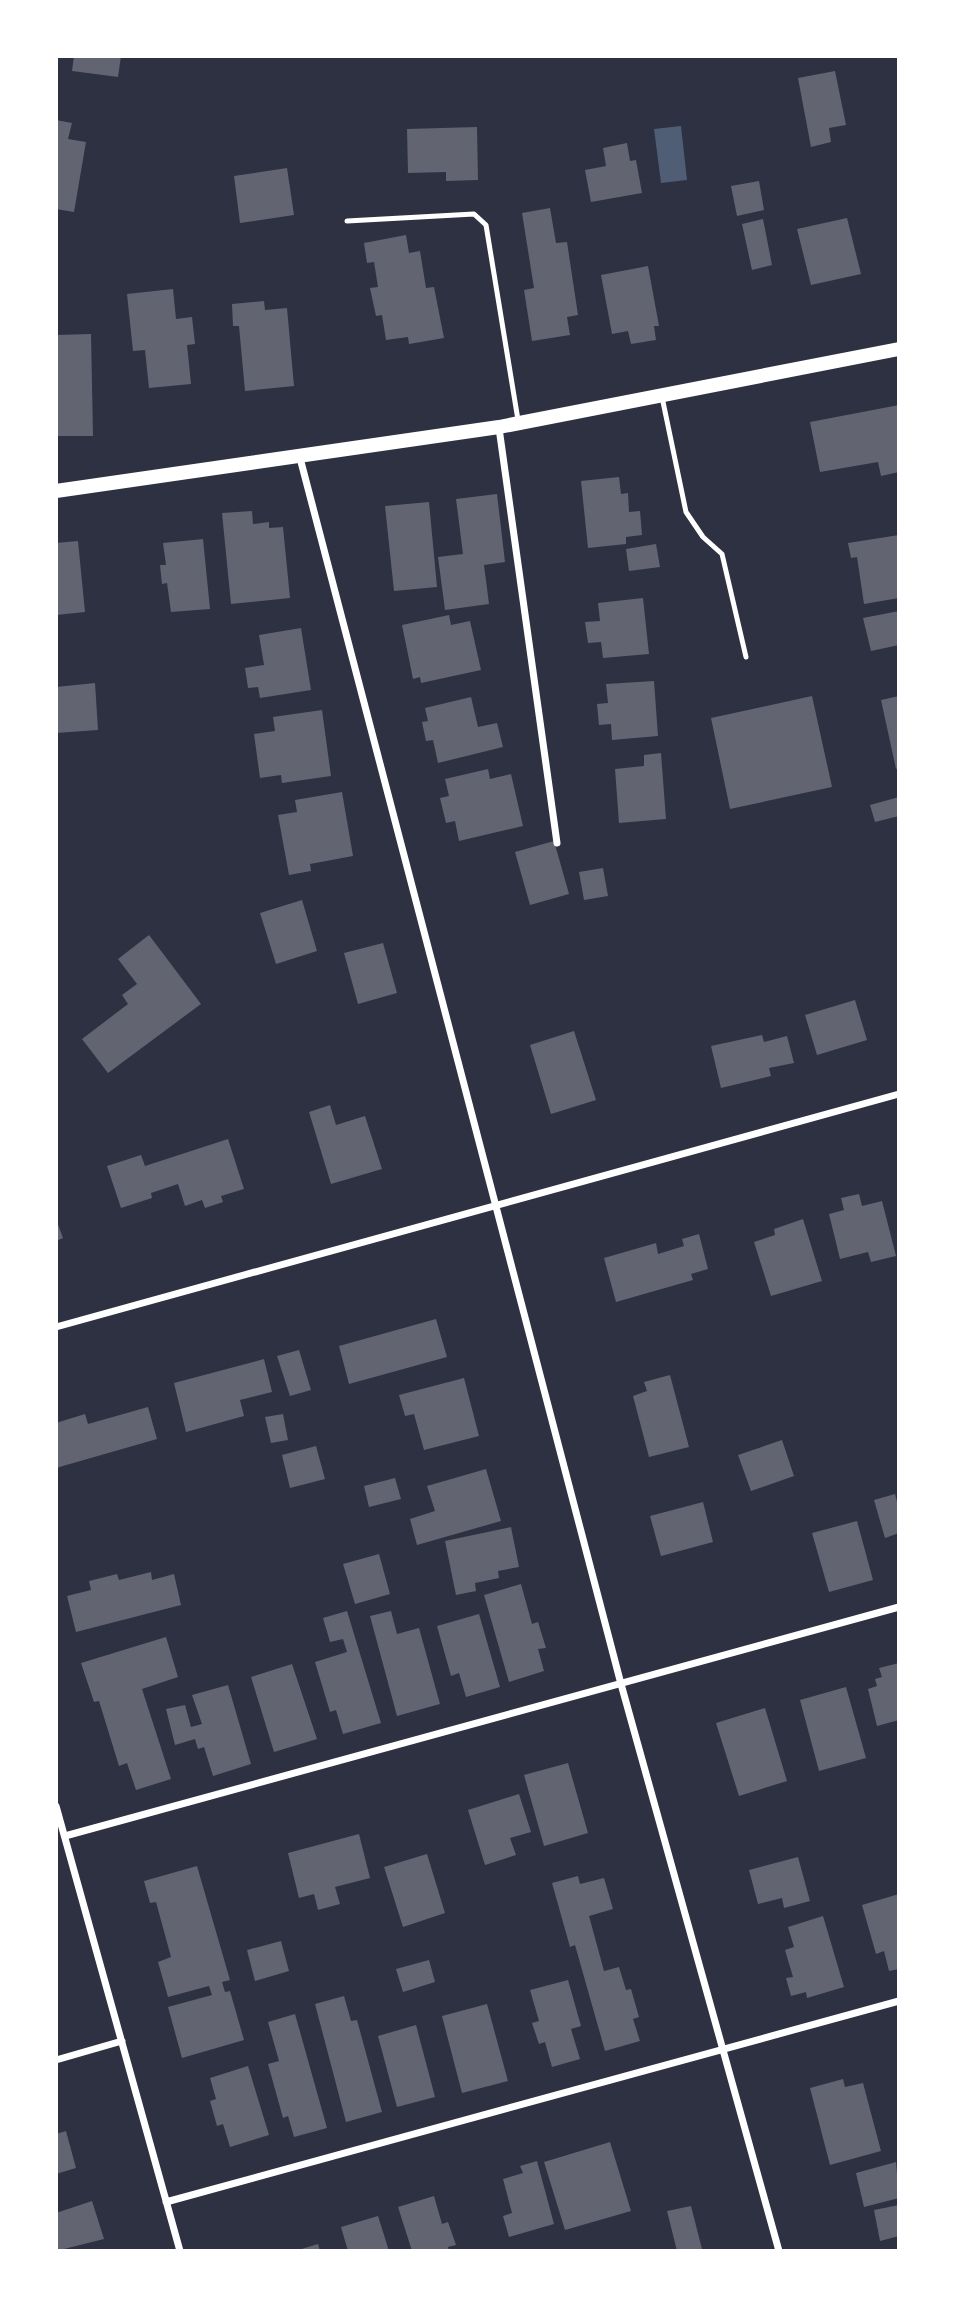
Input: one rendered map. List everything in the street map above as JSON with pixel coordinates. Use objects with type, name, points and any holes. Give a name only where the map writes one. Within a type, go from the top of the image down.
[{"type":"main road","points":[[56,491],[300,458],[518,424],[899,349]]},
{"type":"street","points":[[499,427],[557,843]]},
{"type":"street","points":[[300,458],[621,1684],[779,2251]]},
{"type":"street","points":[[56,1327],[899,1094]]},
{"type":"street","points":[[65,1836],[899,1607]]},
{"type":"street","points":[[56,1806],[180,2251]]},
{"type":"street","points":[[166,2202],[899,2001]]},
{"type":"street","points":[[56,2060],[122,2041]]},
{"type":"lane","points":[[348,221],[474,214],[481,218],[486,225],[518,424]]},
{"type":"lane","points":[[662,397],[686,512],[703,537],[722,554],[746,657]]},
{"type":"water","points":[[681,126],[687,180],[661,183],[654,129]]},
{"type":"building","points":[[74,56],[121,56],[118,77],[72,71]]},
{"type":"building","points":[[835,71],[846,125],[829,128],[831,142],[811,147],[798,78]]},
{"type":"building","points":[[56,120],[72,123],[68,139],[86,142],[74,212],[56,209]]},
{"type":"building","points":[[477,127],[478,180],[446,181],[446,172],[408,173],[407,129]]},
{"type":"building","points":[[627,143],[630,161],[636,160],[642,193],[591,202],[585,170],[606,166],[603,148]]},
{"type":"building","points":[[287,168],[294,215],[240,223],[234,176]]},
{"type":"building","points":[[759,181],[764,210],[737,216],[731,186]]},
{"type":"building","points":[[550,208],[556,243],[567,242],[578,315],[567,317],[570,335],[532,341],[524,290],[534,288],[522,213]]},
{"type":"building","points":[[847,218],[861,274],[811,285],[797,229]]},
{"type":"building","points":[[763,219],[772,265],[752,270],[742,224]]},
{"type":"building","points":[[406,235],[409,253],[420,251],[426,288],[434,287],[444,338],[409,344],[408,337],[386,340],[382,315],[376,316],[370,288],[378,287],[374,262],[367,263],[364,243]]},
{"type":"building","points":[[648,266],[659,326],[654,326],[656,340],[631,344],[628,331],[612,334],[601,275]]},
{"type":"building","points":[[173,289],[176,319],[192,317],[195,344],[187,345],[191,384],[149,388],[145,350],[133,351],[127,294]]},
{"type":"building","points":[[264,301],[265,310],[287,308],[294,386],[245,391],[239,326],[233,326],[232,304]]},
{"type":"building","points":[[91,334],[93,436],[56,436],[56,335]]},
{"type":"building","points":[[899,405],[899,472],[881,476],[878,462],[820,472],[810,422]]},
{"type":"building","points":[[619,477],[621,494],[628,493],[629,512],[640,511],[642,535],[626,537],[626,544],[588,548],[581,481]]},
{"type":"building","points":[[497,494],[505,562],[484,565],[489,604],[445,610],[438,557],[463,554],[456,499]]},
{"type":"building","points":[[429,502],[437,587],[394,591],[385,506]]},
{"type":"building","points":[[252,511],[253,524],[269,522],[269,528],[283,527],[290,598],[231,604],[222,513]]},
{"type":"building","points":[[899,535],[899,598],[864,604],[857,557],[851,558],[848,543]]},
{"type":"building","points":[[203,539],[210,609],[171,612],[167,583],[162,584],[160,565],[166,565],[163,543]]},
{"type":"building","points":[[78,541],[85,612],[56,615],[56,543]]},
{"type":"building","points":[[656,544],[660,567],[629,571],[626,549]]},
{"type":"building","points":[[643,598],[649,654],[603,658],[601,642],[588,643],[585,622],[600,621],[598,603]]},
{"type":"building","points":[[899,611],[899,645],[871,651],[863,618]]},
{"type":"building","points":[[449,615],[451,625],[470,621],[481,670],[421,683],[420,677],[413,679],[402,625]]},
{"type":"building","points":[[301,628],[311,690],[260,698],[258,687],[248,688],[245,668],[264,665],[259,635]]},
{"type":"building","points":[[654,681],[658,736],[612,740],[611,724],[599,725],[597,704],[608,703],[606,684]]},
{"type":"building","points":[[95,683],[98,730],[56,733],[56,687]]},
{"type":"building","points":[[812,696],[832,787],[730,809],[711,718]]},
{"type":"building","points":[[899,696],[899,768],[896,769],[881,700]]},
{"type":"building","points":[[471,697],[478,727],[497,723],[503,747],[438,763],[433,740],[426,741],[422,722],[428,721],[425,708]]},
{"type":"building","points":[[322,710],[331,776],[282,783],[281,775],[260,778],[254,734],[275,731],[273,717]]},
{"type":"building","points":[[661,753],[666,819],[619,823],[615,769],[644,766],[644,755]]},
{"type":"building","points":[[488,769],[490,779],[511,774],[523,826],[459,841],[455,821],[446,823],[440,798],[449,796],[445,779]]},
{"type":"building","points":[[342,792],[353,856],[310,864],[311,871],[289,875],[278,815],[297,812],[295,800]]},
{"type":"building","points":[[899,797],[899,816],[875,822],[870,805]]},
{"type":"building","points":[[554,841],[569,894],[530,905],[515,852]]},
{"type":"building","points":[[603,868],[608,896],[584,900],[579,872]]},
{"type":"building","points":[[302,900],[317,951],[276,964],[260,913]]},
{"type":"building","points":[[149,935],[201,1004],[108,1073],[82,1039],[128,1004],[122,995],[137,984],[118,959]]},
{"type":"building","points":[[383,943],[397,993],[358,1004],[344,953]]},
{"type":"building","points":[[855,1000],[867,1040],[817,1055],[805,1015]]},
{"type":"building","points":[[574,1031],[596,1100],[551,1114],[530,1045]]},
{"type":"building","points":[[762,1035],[764,1042],[787,1036],[794,1063],[769,1068],[771,1076],[721,1088],[711,1046]]},
{"type":"building","points":[[330,1105],[336,1125],[365,1116],[382,1169],[331,1184],[309,1112]]},
{"type":"building","points":[[228,1139],[244,1189],[221,1196],[223,1202],[205,1208],[202,1200],[185,1206],[178,1184],[151,1193],[152,1198],[121,1208],[107,1166],[141,1155],[145,1166]]},
{"type":"building","points":[[859,1194],[862,1206],[882,1201],[896,1256],[871,1262],[868,1252],[840,1259],[829,1214],[844,1210],[841,1198]]},
{"type":"building","points":[[56,1219],[63,1238],[56,1241]]},
{"type":"building","points":[[803,1219],[822,1281],[771,1296],[754,1242],[775,1235],[774,1229]]},
{"type":"building","points":[[699,1234],[708,1269],[691,1274],[693,1280],[616,1302],[604,1258],[656,1243],[658,1254],[684,1246],[682,1239]]},
{"type":"building","points":[[436,1319],[447,1357],[349,1384],[339,1346]]},
{"type":"building","points":[[299,1350],[311,1390],[290,1396],[277,1356]]},
{"type":"building","points":[[264,1359],[272,1392],[240,1400],[244,1416],[186,1432],[174,1383]]},
{"type":"building","points":[[670,1375],[689,1447],[649,1457],[633,1396],[647,1391],[644,1382]]},
{"type":"building","points":[[464,1378],[479,1436],[424,1450],[414,1414],[405,1416],[399,1395]]},
{"type":"building","points":[[148,1407],[157,1439],[56,1468],[56,1423],[85,1414],[88,1424]]},
{"type":"building","points":[[283,1414],[288,1440],[271,1443],[265,1417]]},
{"type":"building","points":[[782,1440],[794,1476],[751,1491],[738,1455]]},
{"type":"building","points":[[316,1446],[325,1479],[290,1488],[282,1455]]},
{"type":"building","points":[[486,1469],[501,1521],[417,1545],[410,1519],[435,1511],[427,1486]]},
{"type":"building","points":[[395,1478],[401,1499],[369,1507],[364,1486]]},
{"type":"building","points":[[895,1494],[899,1509],[899,1533],[885,1538],[874,1500]]},
{"type":"building","points":[[703,1502],[713,1542],[661,1556],[650,1516]]},
{"type":"building","points":[[857,1521],[873,1580],[829,1592],[812,1533]]},
{"type":"building","points":[[511,1527],[519,1567],[498,1571],[499,1578],[475,1583],[476,1591],[456,1595],[445,1541]]},
{"type":"building","points":[[379,1554],[390,1594],[355,1604],[343,1564]]},
{"type":"building","points":[[151,1572],[152,1580],[174,1574],[181,1605],[76,1632],[67,1596],[91,1590],[89,1581],[117,1574],[119,1580]]},
{"type":"building","points":[[521,1584],[532,1624],[538,1622],[546,1648],[538,1649],[544,1671],[509,1682],[484,1595]]},
{"type":"building","points":[[347,1611],[381,1723],[343,1734],[336,1710],[330,1712],[315,1662],[347,1652],[343,1639],[330,1642],[323,1618]]},
{"type":"building","points":[[391,1611],[397,1634],[419,1628],[440,1704],[397,1716],[370,1616]]},
{"type":"building","points":[[479,1614],[500,1687],[466,1697],[459,1673],[451,1676],[437,1626]]},
{"type":"building","points":[[166,1637],[178,1677],[142,1689],[171,1779],[136,1790],[127,1763],[119,1766],[99,1701],[94,1702],[81,1663]]},
{"type":"building","points":[[899,1663],[899,1720],[877,1726],[868,1689],[877,1686],[875,1679],[882,1677],[879,1668]]},
{"type":"building","points":[[292,1664],[317,1739],[274,1752],[251,1677]]},
{"type":"building","points":[[228,1685],[251,1764],[213,1776],[204,1747],[198,1749],[195,1739],[175,1745],[166,1709],[185,1705],[191,1727],[202,1724],[192,1695]]},
{"type":"building","points":[[846,1687],[866,1758],[819,1771],[800,1700]]},
{"type":"building","points":[[765,1708],[787,1781],[739,1796],[716,1723]]},
{"type":"building","points":[[568,1763],[588,1833],[544,1846],[524,1775]]},
{"type":"building","points":[[519,1794],[531,1832],[510,1838],[516,1855],[485,1865],[468,1810]]},
{"type":"building","points":[[359,1834],[370,1878],[335,1887],[340,1904],[318,1910],[314,1894],[299,1898],[288,1853]]},
{"type":"building","points":[[427,1854],[445,1913],[403,1927],[384,1867]]},
{"type":"building","points":[[798,1857],[810,1901],[784,1908],[782,1898],[758,1904],[749,1870]]},
{"type":"building","points":[[197,1866],[230,1980],[222,1982],[225,1992],[230,1991],[244,2040],[182,2058],[168,2007],[212,1995],[209,1986],[168,1997],[158,1962],[171,1957],[156,1902],[150,1903],[144,1881]]},
{"type":"building","points":[[578,1876],[580,1884],[604,1878],[613,1909],[589,1916],[604,1971],[619,1967],[626,1990],[631,1989],[639,2017],[633,2019],[640,2041],[605,2051],[575,1945],[570,1947],[552,1883]]},
{"type":"building","points":[[899,1894],[899,1969],[889,1971],[884,1951],[876,1954],[862,1905]]},
{"type":"building","points":[[823,1916],[844,1987],[807,1998],[806,1992],[791,1996],[786,1978],[793,1977],[785,1950],[794,1947],[788,1927]]},
{"type":"building","points":[[281,1941],[289,1971],[255,1981],[247,1950]]},
{"type":"building","points":[[429,1960],[435,1982],[403,1992],[396,1969]]},
{"type":"building","points":[[568,1980],[581,2026],[571,2029],[580,2059],[552,2067],[545,2042],[539,2044],[532,2023],[539,2021],[530,1990]]},
{"type":"building","points":[[344,1996],[351,2021],[357,2020],[382,2112],[346,2122],[315,2004]]},
{"type":"building","points":[[487,2004],[508,2081],[462,2093],[442,2016]]},
{"type":"building","points":[[295,2014],[327,2128],[294,2137],[288,2116],[283,2118],[268,2064],[279,2061],[268,2022]]},
{"type":"building","points":[[416,2025],[435,2097],[397,2107],[378,2036]]},
{"type":"building","points":[[248,2066],[269,2135],[230,2147],[223,2124],[217,2126],[210,2101],[216,2099],[210,2078]]},
{"type":"building","points":[[843,2079],[845,2087],[863,2083],[881,2151],[830,2165],[810,2088]]},
{"type":"building","points":[[66,2131],[76,2168],[56,2174],[56,2134]]},
{"type":"building","points":[[610,2142],[631,2211],[565,2230],[544,2162]]},
{"type":"building","points":[[537,2161],[554,2224],[509,2237],[503,2216],[512,2213],[503,2179],[523,2173],[520,2166]]},
{"type":"building","points":[[896,2162],[899,2198],[864,2207],[856,2173]]},
{"type":"building","points":[[434,2196],[442,2224],[448,2222],[456,2245],[448,2247],[449,2251],[412,2251],[398,2207]]},
{"type":"building","points":[[92,2201],[104,2239],[56,2251],[56,2213]]},
{"type":"building","points":[[899,2205],[899,2236],[880,2241],[874,2210]]},
{"type":"building","points":[[691,2206],[702,2249],[677,2251],[667,2211]]},
{"type":"building","points":[[378,2216],[389,2251],[348,2251],[341,2227]]},
{"type":"building","points":[[318,2244],[320,2251],[298,2251],[298,2250]]}]
